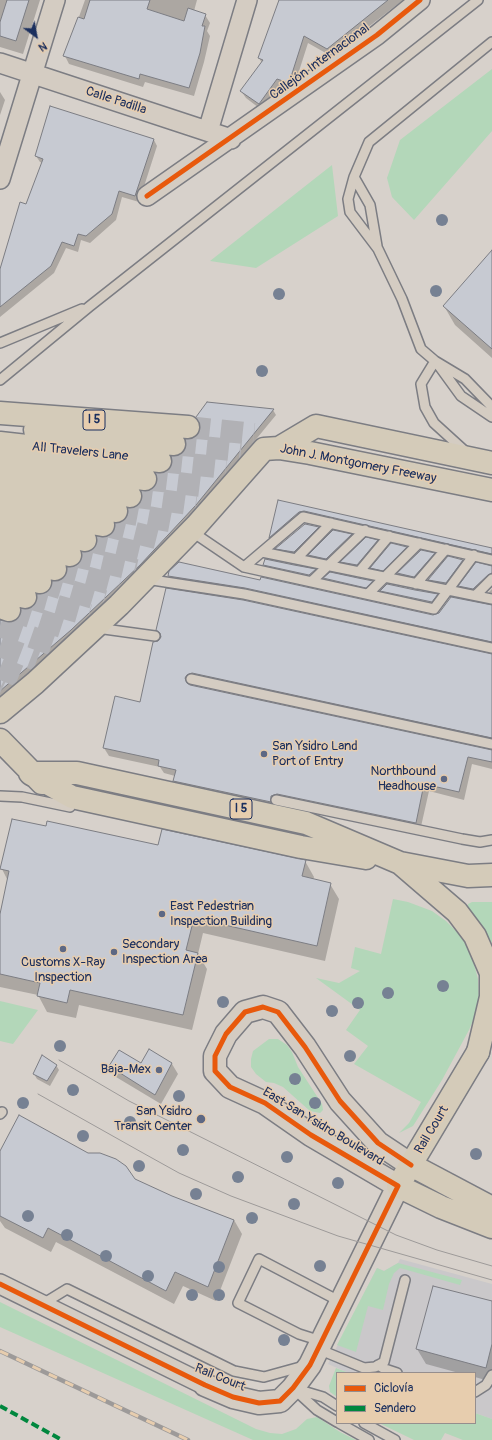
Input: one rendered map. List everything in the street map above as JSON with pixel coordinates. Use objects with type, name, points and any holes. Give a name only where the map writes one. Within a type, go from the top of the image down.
[{"type":"main road","name":"I 5","points":[[0,413],[188,427]]},
{"type":"main road","points":[[11,697],[142,572],[245,461],[316,426],[483,462]]},
{"type":"main road","name":"All Travelers Lane","points":[[0,427],[174,444]]},
{"type":"main road","points":[[245,461],[313,440],[492,478]]},
{"type":"main road","name":"All Travelers Lane","points":[[0,443],[160,461]]},
{"type":"main road","name":"All Travelers Lane","points":[[0,458],[145,479]]},
{"type":"main road","points":[[245,461],[307,466],[492,503]]},
{"type":"main road","name":"John J. Montgomery Freeway","points":[[245,461],[492,490]]},
{"type":"main road","points":[[0,474],[116,510]]},
{"type":"main road","points":[[0,490],[116,510]]},
{"type":"main road","points":[[0,506],[116,510]]},
{"type":"main road","points":[[0,521],[41,580]]},
{"type":"main road","points":[[0,539],[41,580]]},
{"type":"main road","points":[[0,556],[41,580]]},
{"type":"main road","points":[[0,572],[41,580]]},
{"type":"main road","points":[[0,590],[41,580]]},
{"type":"main road","name":"I 5","points":[[0,740],[30,773],[70,808],[297,860],[400,863]]},
{"type":"main road","name":"I 5","points":[[30,773],[74,786],[303,834],[400,863],[468,876],[492,875]]},
{"type":"main road","points":[[400,863],[457,912],[475,936],[491,973],[491,997],[478,1052]]},
{"type":"main road","points":[[478,1052],[492,1024]]},
{"type":"main road","name":"Rail Court","points":[[398,1186],[478,1052]]},
{"type":"main road","name":"East San Ysidro Boulevard","points":[[411,1165],[492,1208]]},
{"type":"main road","name":"East San Ysidro Boulevard","points":[[398,1186],[441,1207],[492,1227]]},
{"type":"street","points":[[0,179],[56,0]]},
{"type":"street","points":[[208,131],[247,0]]},
{"type":"street","name":"Callejón Internacional","points":[[147,196],[231,139],[377,35],[420,0]]},
{"type":"street","name":"Calle Padilla","points":[[0,63],[231,139]]},
{"type":"street","name":"East San Ysidro Boulevard","points":[[398,1186],[311,1135],[265,1103],[230,1087],[215,1071],[215,1056],[226,1034],[246,1012],[263,1006],[278,1012],[305,1047],[340,1101],[378,1143],[411,1165]]},
{"type":"street","name":"Rail Court","points":[[0,1284],[205,1386],[233,1397],[259,1403],[280,1400],[293,1388],[316,1351],[398,1186]]},
{"type":"lane","points":[[0,380],[90,306],[478,0]]},
{"type":"lane","points":[[492,42],[369,142],[354,177],[348,199],[350,212],[378,249],[402,299],[421,349],[434,361],[460,396],[492,417]]},
{"type":"lane","points":[[354,177],[370,205],[378,249]]},
{"type":"lane","points":[[0,343],[90,306]]},
{"type":"lane","points":[[434,361],[465,378],[492,407]]},
{"type":"lane","points":[[434,361],[422,384],[425,407],[434,423],[483,462]]},
{"type":"lane","points":[[244,567],[303,517],[492,560]]},
{"type":"lane","points":[[296,559],[331,523]]},
{"type":"lane","points":[[311,582],[365,530]]},
{"type":"lane","points":[[359,572],[389,536]]},
{"type":"lane","points":[[368,594],[419,543]]},
{"type":"lane","points":[[416,584],[446,549]]},
{"type":"lane","points":[[262,552],[492,599]]},
{"type":"lane","points":[[142,572],[244,567],[434,609],[474,555]]},
{"type":"lane","points":[[142,572],[155,636]]},
{"type":"lane","points":[[142,572],[492,648]]},
{"type":"lane","points":[[476,595],[492,579]]},
{"type":"lane","points":[[191,680],[492,744]]},
{"type":"lane","points":[[0,796],[22,797],[70,808]]},
{"type":"lane","points":[[276,800],[462,840],[480,842],[492,840]]},
{"type":"lane","points":[[341,1302],[259,1259],[238,1302],[286,1328],[316,1351],[364,1368],[384,1362],[405,1280]]},
{"type":"lane","points":[[40,1305],[67,1288],[234,1371],[264,1376],[316,1351]]},
{"type":"lane","points":[[378,1365],[394,1372]]},
{"type":"lane","points":[[476,1391],[486,1385],[492,1375]]},
{"type":"lane","points":[[293,1388],[323,1397],[336,1405]]},
{"type":"lane","points":[[293,1388],[317,1410],[336,1421]]},
{"type":"lane","points":[[341,1424],[369,1440]]},
{"type":"lane","points":[[366,1424],[395,1440]]},
{"type":"shaded area","points":[[400,1259],[492,1284],[492,1419],[476,1413],[476,1372],[347,1372],[328,1364],[377,1268],[384,1271],[398,1263]]},
{"type":"green space","points":[[492,69],[492,131],[414,220],[392,197],[387,178],[400,140]]},
{"type":"green space","points":[[332,165],[338,216],[256,268],[210,261]]},
{"type":"green space","points":[[393,899],[408,902],[432,911],[446,921],[459,934],[468,948],[474,964],[478,979],[479,997],[475,1016],[469,1030],[442,1080],[413,1126],[399,1133],[409,1123],[421,1102],[354,1064],[368,1046],[346,1030],[360,1010],[316,978],[339,983],[360,971],[351,968],[355,947],[381,954]]},
{"type":"green space","points":[[472,902],[492,902],[492,943],[468,908],[468,904]]},
{"type":"green space","points":[[0,1001],[38,1010],[13,1044],[0,1041]]},
{"type":"green space","points":[[269,1039],[278,1039],[287,1045],[292,1052],[298,1067],[322,1104],[323,1110],[320,1113],[310,1111],[283,1087],[274,1083],[266,1082],[256,1074],[251,1067],[253,1051]]},
{"type":"green space","points":[[398,1263],[462,1280],[460,1285],[400,1268],[394,1273],[389,1284],[383,1310],[368,1306],[356,1352],[337,1345],[377,1268],[384,1271]]},
{"type":"green space","points":[[0,1302],[256,1429],[270,1433],[282,1434],[296,1429],[307,1419],[317,1417],[340,1432],[356,1440],[253,1440],[0,1327]]},
{"type":"green space","points":[[336,1368],[346,1372],[336,1372],[336,1396],[330,1392],[329,1386]]},
{"type":"green space","points":[[476,1413],[492,1419],[492,1440],[463,1440],[445,1433],[441,1440],[414,1440],[381,1424],[476,1424]]},
{"type":"building","points":[[7,0],[29,0],[16,41],[0,36],[0,22]]},
{"type":"building","points":[[90,0],[150,0],[147,9],[184,21],[188,8],[206,14],[202,26],[205,26],[200,53],[189,88],[140,74],[139,79],[63,56],[78,17],[84,19]]},
{"type":"building","points":[[279,0],[388,0],[327,49],[304,36],[289,83],[277,79],[259,104],[240,91],[263,60],[258,58]]},
{"type":"building","points":[[50,106],[154,139],[135,196],[119,191],[112,214],[86,236],[78,234],[74,246],[62,242],[51,266],[0,307],[0,269],[20,202],[26,204],[43,159],[35,156]]},
{"type":"building","points":[[492,250],[492,349],[443,306]]},
{"type":"building","points":[[207,402],[274,409],[196,505],[140,565],[71,630],[0,691],[0,620],[11,622],[17,620],[21,614],[21,609],[28,609],[34,606],[37,600],[37,594],[43,594],[49,591],[52,581],[59,581],[64,577],[67,567],[73,567],[79,564],[82,558],[82,552],[88,552],[94,549],[97,543],[97,537],[107,537],[112,533],[115,523],[121,523],[126,519],[128,508],[135,508],[140,504],[142,498],[141,491],[149,491],[155,486],[157,480],[156,473],[165,473],[170,469],[172,456],[179,456],[184,452],[186,439],[193,438],[198,434],[200,428],[196,417]]},
{"type":"building","points":[[278,500],[492,548],[492,554],[304,511],[299,512],[269,538]]},
{"type":"building","points":[[305,524],[319,527],[294,552],[275,549]]},
{"type":"building","points":[[333,530],[352,534],[326,559],[308,555]]},
{"type":"building","points":[[366,537],[378,540],[357,565],[340,562]]},
{"type":"building","points":[[391,543],[407,547],[383,571],[370,568]]},
{"type":"building","points":[[421,550],[435,553],[414,577],[397,573]]},
{"type":"building","points":[[448,556],[463,560],[446,583],[428,580]]},
{"type":"building","points":[[265,559],[316,569],[309,575],[263,565]]},
{"type":"building","points":[[179,562],[260,580],[261,577],[433,615],[439,613],[451,597],[492,605],[492,642],[245,588],[168,576],[169,571]]},
{"type":"building","points":[[476,562],[492,566],[492,573],[473,589],[458,586]]},
{"type":"building","points":[[330,572],[373,581],[366,588],[323,578]]},
{"type":"building","points":[[387,584],[438,594],[432,602],[380,591]]},
{"type":"building","points":[[166,588],[243,600],[492,654],[492,738],[192,673],[187,675],[185,678],[187,683],[190,685],[492,750],[492,762],[468,757],[459,792],[424,784],[416,823],[277,794],[271,796],[271,802],[173,781],[176,770],[158,766],[159,760],[103,748],[115,696],[140,702],[153,642],[158,641],[161,637],[160,633],[156,630]]},
{"type":"building","name":"East Pedestrian Inspection Building","points":[[12,819],[46,826],[47,821],[158,845],[162,829],[306,860],[302,876],[331,883],[317,946],[194,918],[186,950],[198,953],[183,1015],[70,990],[67,1003],[37,996],[40,983],[0,974],[0,914],[9,871],[0,869]]},
{"type":"building","points":[[149,1049],[172,1063],[155,1095],[109,1066],[119,1050],[141,1063]]},
{"type":"building","points":[[42,1055],[57,1065],[47,1081],[33,1074]]},
{"type":"building","points":[[19,1115],[88,1153],[100,1153],[116,1159],[126,1166],[135,1179],[172,1196],[234,1220],[208,1287],[175,1272],[166,1291],[48,1228],[43,1238],[0,1216],[0,1151]]},
{"type":"building","points":[[433,1286],[492,1301],[492,1344],[486,1368],[416,1349]]},
{"type":"tunnel","points":[[188,427],[254,434]]},
{"type":"tunnel","points":[[174,444],[241,451]]},
{"type":"tunnel","points":[[160,461],[226,468]]},
{"type":"tunnel","points":[[145,479],[210,487]]},
{"type":"tunnel","points":[[130,496],[196,505]]},
{"type":"tunnel","points":[[116,511],[180,523]]},
{"type":"tunnel","points":[[103,525],[164,540]]},
{"type":"tunnel","points":[[85,540],[149,555]]},
{"type":"tunnel","points":[[70,555],[136,570]]},
{"type":"tunnel","points":[[55,569],[119,586]]},
{"type":"tunnel","points":[[40,582],[104,601]]},
{"type":"tunnel","points":[[25,597],[89,615]]},
{"type":"tunnel","points":[[9,610],[71,630]]},
{"type":"tunnel","points":[[0,626],[54,645]]},
{"type":"tunnel","points":[[0,646],[37,660]]},
{"type":"tunnel","points":[[0,668],[19,676]]},
{"type":"tram line","points":[[59,1060],[129,1101],[396,1235],[437,1250],[492,1266]]},
{"type":"tram line","points":[[38,1094],[179,1173],[231,1196],[338,1236],[492,1280]]},
{"type":"railway","points":[[0,1351],[188,1440]]},
{"type":"marked path","points":[[0,1406],[62,1440]]},
{"type":"cycle path","points":[[147,196],[377,35],[420,0]]},
{"type":"cycle path","points":[[0,1284],[205,1385],[233,1397],[259,1403],[280,1401],[293,1388],[310,1365],[398,1186],[311,1135],[265,1103],[230,1087],[215,1071],[215,1056],[226,1034],[245,1012],[263,1007],[278,1012],[305,1047],[340,1101],[378,1143],[411,1165]]},
{"type":"place","name":"San Ysidro Land Port of Entry","points":[[264,754]]},
{"type":"place","name":"Northbound Headhouse","points":[[444,779]]},
{"type":"place","name":"East Pedestrian Inspection Building","points":[[162,914]]},
{"type":"place","name":"Customs X-Ray Inspection","points":[[63,949]]},
{"type":"place","name":"Secondary Inspection Area","points":[[114,952]]},
{"type":"place","name":"Baja-Mex","points":[[159,1070]]},
{"type":"place","name":"San Ysidro Transit Center","points":[[201,1119]]}]
